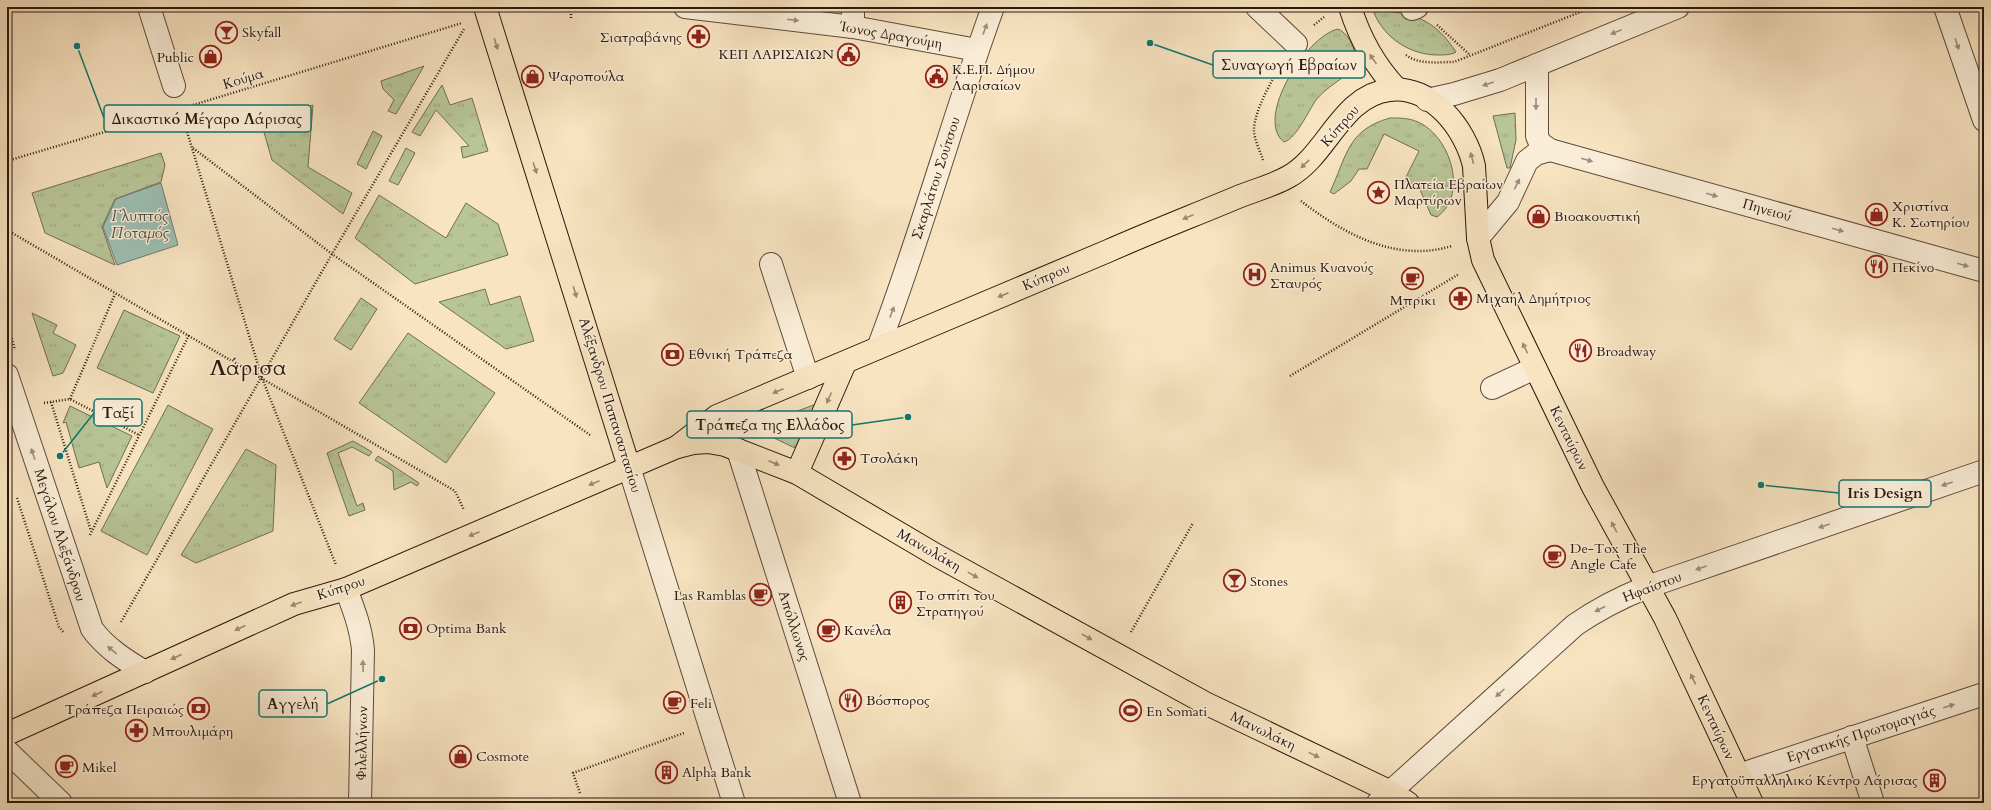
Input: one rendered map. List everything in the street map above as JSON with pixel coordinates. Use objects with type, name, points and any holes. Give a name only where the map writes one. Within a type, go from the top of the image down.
[{"type":"main road","name":"Αλέξανδρου Παπαναστασίου","points":[[485,7],[629,468]]},
{"type":"main road","points":[[1350,7],[1362,41],[1369,55],[1397,89]]},
{"type":"main road","name":"Κύπρου","points":[[678,447],[717,416],[1152,232],[1276,183],[1294,174],[1304,165],[1319,150],[1351,110],[1374,94],[1397,89]]},
{"type":"main road","name":"Κενταύρων","points":[[1397,89],[1427,100],[1449,116],[1458,127],[1472,155],[1475,178],[1474,193],[1478,238],[1483,260],[1593,487],[1665,618],[1752,803]]},
{"type":"main road","points":[[797,473],[845,363]]},
{"type":"main road","name":"Κύπρου","points":[[7,734],[294,604],[346,589],[678,447],[693,443],[708,442],[738,450]]},
{"type":"main road","name":"Μανωλάκη","points":[[738,450],[797,473],[936,555],[1119,654],[1205,703],[1392,799]]},
{"type":"street","points":[[148,7],[174,86]]},
{"type":"street","name":"Ίωνος Δραγούμη","points":[[685,7],[853,17],[977,50]]},
{"type":"street","name":"Σκαρλάτου Σούτσου","points":[[878,348],[895,305],[977,50],[993,7]]},
{"type":"street","points":[[1257,7],[1296,44]]},
{"type":"street","points":[[1427,100],[1482,86],[1537,65],[1642,14],[1678,7]]},
{"type":"street","points":[[1945,7],[1984,120]]},
{"type":"street","points":[[1537,65],[1537,136],[1540,143],[1550,150]]},
{"type":"street","points":[[1478,238],[1508,202],[1527,162],[1536,154],[1550,150]]},
{"type":"street","name":"Πηνειού","points":[[1550,150],[1984,271]]},
{"type":"street","points":[[771,264],[808,378]]},
{"type":"street","points":[[1492,388],[1535,368]]},
{"type":"street","name":"Μεγάλου Αλεξάνδρου","points":[[7,375],[90,626],[106,645],[122,658],[145,672]]},
{"type":"street","name":"Απόλλωνος","points":[[738,450],[850,803]]},
{"type":"street","name":"Αλέξανδρου Παπαναστασίου","points":[[629,468],[734,803]]},
{"type":"street","name":"Ηφαίστου","points":[[1392,799],[1575,625],[1624,596],[1984,471]]},
{"type":"street","name":"Φιλελλήνων","points":[[346,589],[362,633],[360,803]]},
{"type":"street","name":"Εργατικής Πρωτομαγιάς","points":[[1739,775],[1984,694]]},
{"type":"street","points":[[1852,737],[1873,803]]},
{"type":"street","points":[[7,751],[61,803]]},
{"type":"path","points":[[571,7],[571,18]]},
{"type":"path","points":[[1400,51],[1410,58],[1430,62],[1454,62],[1593,7]]},
{"type":"path","points":[[1327,14],[1296,44],[1274,76],[1260,109],[1254,130],[1263,162],[1276,183],[1324,219],[1339,228],[1352,234],[1397,249],[1416,252],[1436,250],[1478,238]]},
{"type":"path","name":"Κούμα","points":[[7,161],[468,21],[332,254]]},
{"type":"path","points":[[174,86],[262,378],[346,589]]},
{"type":"path","points":[[193,148],[332,254],[594,438]]},
{"type":"path","points":[[7,230],[455,491],[476,534]]},
{"type":"path","points":[[106,645],[121,623],[332,254]]},
{"type":"path","points":[[1290,376],[1483,260]]},
{"type":"path","points":[[70,399],[115,294]]},
{"type":"path","points":[[89,538],[189,335]]},
{"type":"path","points":[[18,409],[70,399],[140,435]]},
{"type":"path","points":[[51,402],[91,532]]},
{"type":"path","points":[[1119,654],[1193,523]]},
{"type":"path","points":[[580,793],[573,772],[709,724]]},
{"type":"green space","points":[[1378,11],[1402,13],[1423,20],[1440,32],[1456,52],[1438,55],[1409,49],[1392,38],[1385,31],[1374,13]]},
{"type":"green space","points":[[1338,29],[1350,40],[1355,56],[1354,67],[1345,76],[1320,95],[1298,130],[1289,140],[1284,142],[1276,131],[1275,116],[1279,98],[1299,62],[1312,46],[1325,35]]},
{"type":"green space","points":[[424,66],[396,114],[388,111],[394,100],[383,89],[381,81]]},
{"type":"green space","points":[[442,85],[450,105],[472,98],[488,151],[463,158],[461,147],[469,146],[436,110],[420,136],[412,132]]},
{"type":"green space","points":[[313,105],[308,167],[352,193],[343,214],[272,160],[261,122]]},
{"type":"green space","points":[[1515,113],[1516,140],[1510,168],[1507,168],[1493,116]]},
{"type":"green space","points":[[1390,118],[1408,119],[1418,122],[1429,129],[1447,152],[1452,166],[1452,194],[1447,207],[1437,217],[1431,215],[1418,185],[1404,181],[1419,151],[1384,134],[1367,169],[1359,169],[1351,181],[1334,194],[1330,192],[1345,156],[1357,137],[1376,123]]},
{"type":"green space","points":[[373,131],[382,136],[366,169],[357,164]]},
{"type":"green space","points":[[406,148],[415,153],[398,185],[389,181]]},
{"type":"green space","points":[[161,153],[165,165],[161,182],[115,199],[102,227],[115,265],[45,233],[32,193]]},
{"type":"green space","points":[[379,195],[446,238],[466,203],[498,224],[508,255],[415,284],[355,238]]},
{"type":"green space","points":[[485,289],[490,305],[520,296],[534,341],[506,349],[439,302]]},
{"type":"green space","points":[[361,298],[377,309],[351,350],[334,339]]},
{"type":"green space","points":[[124,310],[180,336],[153,393],[97,368]]},
{"type":"green space","points":[[32,313],[57,325],[53,333],[76,345],[63,373],[53,376]]},
{"type":"green space","points":[[408,333],[495,393],[446,463],[359,403]]},
{"type":"green space","points":[[816,404],[795,448],[753,428]]},
{"type":"green space","points":[[168,405],[213,429],[147,555],[101,531]]},
{"type":"green space","points":[[70,406],[132,436],[107,488],[99,462],[79,468],[66,422],[63,423]]},
{"type":"green space","points":[[353,441],[372,452],[369,456],[352,447],[338,453],[357,506],[363,503],[365,510],[349,516],[327,453]]},
{"type":"green space","points":[[246,449],[276,465],[273,531],[196,563],[181,555]]},
{"type":"green space","points":[[378,456],[419,483],[417,486],[411,482],[394,490],[393,471],[375,460]]},
{"type":"water","name":"Γλυπτός Ποταμός","points":[[161,183],[178,245],[117,265],[103,227],[116,199]]},
{"type":"place","name":"Skyfall","points":[[227,32]]},
{"type":"place","name":"Σιατραβάνης","points":[[698,37]]},
{"type":"place","name":"Συναγωγή Εβραίων","points":[[1150,43]]},
{"type":"place","name":"Δικαστικό Μέγαρο Λάρισας","points":[[77,46]]},
{"type":"place","name":"ΚΕΠ ΛΑΡΙΣΑΙΩΝ","points":[[849,54]]},
{"type":"place","name":"Public","points":[[210,57]]},
{"type":"place","name":"Ψαροπούλα","points":[[532,76]]},
{"type":"place","name":"Κ.Ε.Π. Δήμου Λαρισαίων","points":[[937,77]]},
{"type":"place","name":"Πλατεία Εβραίων Μαρτύρων","points":[[1379,192]]},
{"type":"place","name":"Χριστίνα Κ. Σωτηρίου","points":[[1877,214]]},
{"type":"place","name":"Βιοακουστική","points":[[1538,216]]},
{"type":"place","name":"Πεκίνο","points":[[1876,267]]},
{"type":"place","name":"Animus Κυανούς Σταυρός","points":[[1255,275]]},
{"type":"place","name":"Μπρίκι","points":[[1413,278]]},
{"type":"place","name":"Μιχαήλ Δημήτριος","points":[[1460,298]]},
{"type":"place","name":"Broadway","points":[[1580,351]]},
{"type":"place","name":"Εθνική Τράπεζα","points":[[672,354]]},
{"type":"place","name":"Τράπεζα της Ελλάδος","points":[[908,417]]},
{"type":"place","name":"Ταξί","points":[[60,456]]},
{"type":"place","name":"Τσολάκη","points":[[844,458]]},
{"type":"place","name":"Iris Design","points":[[1761,485]]},
{"type":"place","name":"De-Tox The Angle Cafe","points":[[1554,556]]},
{"type":"place","name":"Stones","points":[[1234,581]]},
{"type":"place","name":"Las Ramblas","points":[[761,595]]},
{"type":"place","name":"Το σπίτι του Στρατηγού","points":[[900,603]]},
{"type":"place","name":"Optima Bank","points":[[411,628]]},
{"type":"place","name":"Κανέλα","points":[[829,630]]},
{"type":"place","name":"Αγγελή","points":[[382,679]]},
{"type":"place","name":"Βόσπορος","points":[[850,700]]},
{"type":"place","name":"Feli","points":[[675,703]]},
{"type":"place","name":"Τράπεζα Πειραιώς","points":[[199,709]]},
{"type":"place","name":"En Somati","points":[[1131,711]]},
{"type":"place","name":"Μπουλιμάρη","points":[[137,731]]},
{"type":"place","name":"Cosmote","points":[[460,756]]},
{"type":"place","name":"Mikel","points":[[66,767]]},
{"type":"place","name":"Alpha Bank","points":[[666,772]]},
{"type":"place","name":"Εργατοϋπαλληλικό Κέντρο Λάρισας","points":[[1934,780]]},
{"type":"district","name":"Λάρισα","points":[[248,368]]}]
